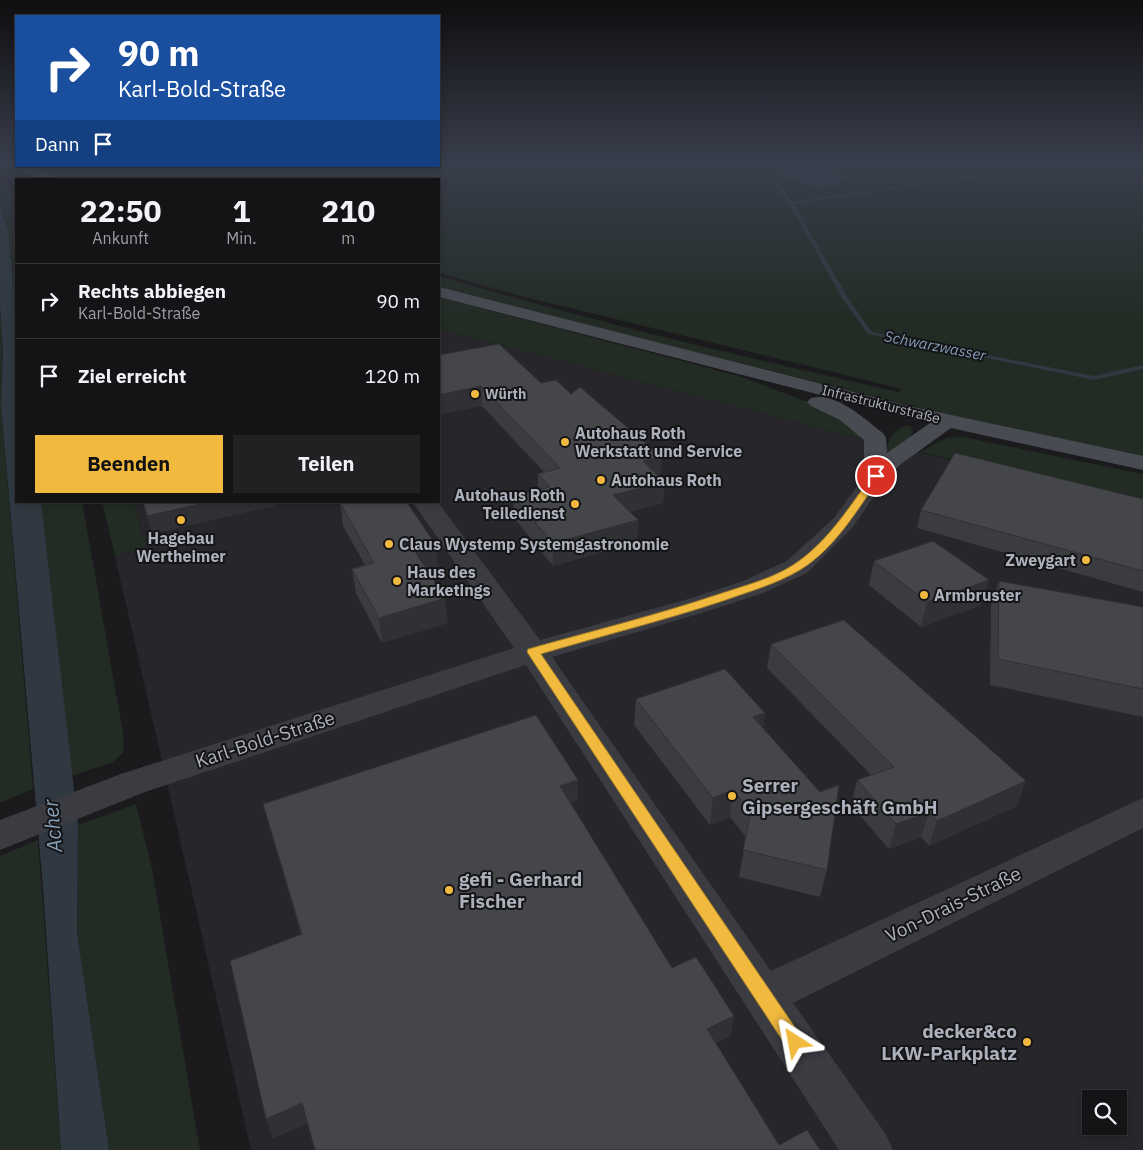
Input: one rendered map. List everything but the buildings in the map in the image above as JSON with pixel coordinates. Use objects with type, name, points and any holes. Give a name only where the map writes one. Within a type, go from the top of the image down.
[{"type":"street","name":"Infrastrukturstraße","points":[[440,292],[908,412],[1143,463]]},
{"type":"street","points":[[745,371],[848,415],[875,438],[876,476]]},
{"type":"street","points":[[875,438],[908,412]]},
{"type":"street","points":[[876,476],[893,459],[947,421]]},
{"type":"street","name":"Karl-Bold-Straße","points":[[0,835],[133,783],[533,652],[695,606],[753,587],[796,568],[822,546],[843,523],[876,476]]},
{"type":"street","points":[[425,503],[533,652],[868,1150]]},
{"type":"street","name":"Von-Drais-Straße","points":[[763,996],[1143,812]]},
{"type":"shaded area","points":[[3,214],[15,214],[15,306],[5,218]]},
{"type":"shaded area","points":[[440,214],[1143,214],[1143,457],[944,414],[440,288],[440,276],[667,338],[898,392],[902,389],[521,296],[440,273]]},
{"type":"shaded area","points":[[440,297],[739,376],[827,409],[862,432],[861,439],[440,329]]},
{"type":"shaded area","points":[[0,306],[3,351],[1,404],[33,789],[0,803]]},
{"type":"shaded area","points":[[440,329],[861,439],[1143,504],[1143,1150],[251,1150],[115,556],[146,548],[135,503],[440,503]]},
{"type":"shaded area","points":[[907,425],[911,427],[913,433],[908,440],[885,455],[894,433]]},
{"type":"shaded area","points":[[963,437],[1143,474],[1143,504],[920,452],[946,438]]},
{"type":"shaded area","points":[[41,503],[82,503],[124,739],[123,753],[113,762],[71,776]]},
{"type":"shaded area","points":[[102,503],[135,503],[146,548],[115,556]]},
{"type":"shaded area","points":[[136,804],[152,869],[200,1150],[109,1150],[77,932],[78,825]]},
{"type":"shaded area","points":[[38,840],[61,1150],[0,1150],[0,856]]},
{"type":"water","name":"Acher","points":[[0,214],[2,214],[8,231],[15,304],[15,503],[41,503],[78,825],[77,932],[109,1150],[61,1150],[43,887],[1,404],[3,351],[0,306]]},
{"type":"waterway","name":"Schwarzwasser","points":[[797,214],[845,298],[870,333],[1094,378],[1143,367]]},
{"type":"place","name":"Würth","points":[[475,394]]},
{"type":"place","name":"Autohaus Roth Werkstatt und Service","points":[[565,442]]},
{"type":"place","name":"Autohaus Roth","points":[[601,480]]},
{"type":"place","name":"Autohaus Roth Teiledienst","points":[[575,504]]},
{"type":"place","name":"Hagebau Wertheimer","points":[[181,520]]},
{"type":"place","name":"Claus Wystemp Systemgastronomie","points":[[389,544]]},
{"type":"place","name":"Zweygart","points":[[1086,560]]},
{"type":"place","name":"Haus des Marketings","points":[[397,581]]},
{"type":"place","name":"Armbruster","points":[[924,595]]},
{"type":"place","name":"Serrer Gipsergeschäft GmbH","points":[[732,796]]},
{"type":"place","name":"gefi - Gerhard Fischer","points":[[449,890]]},
{"type":"place","name":"decker&co LKW-Parkplatz","points":[[1027,1042]]},
{"type":"route","points":[[795,1042],[533,652],[695,606],[753,587],[796,568],[822,546],[843,523],[876,476]]}]
